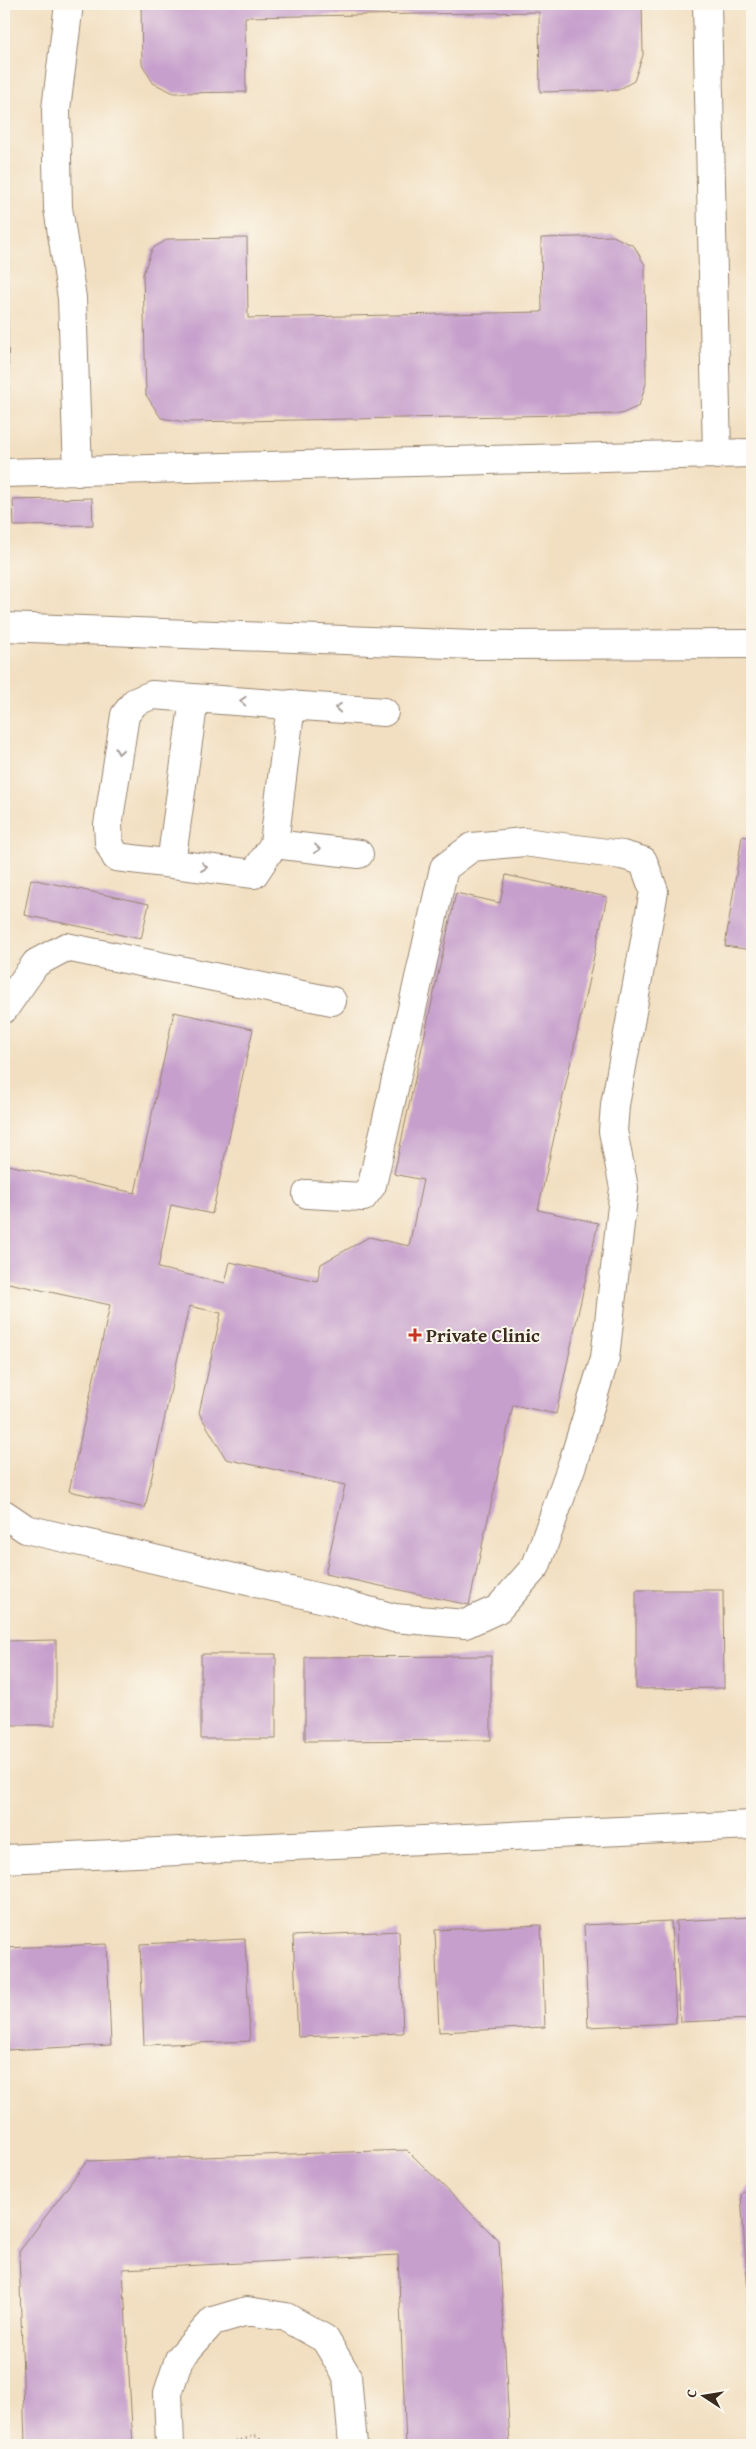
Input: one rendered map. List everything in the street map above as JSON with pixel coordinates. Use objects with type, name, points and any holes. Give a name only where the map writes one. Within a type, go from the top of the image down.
[{"type":"street","points":[[69,4],[56,109],[58,208],[72,298],[78,472]]},
{"type":"street","points":[[707,4],[717,455]]},
{"type":"street","points":[[4,473],[752,453]]},
{"type":"street","points":[[4,627],[474,644],[752,644]]},
{"type":"street","points":[[291,704],[274,844],[254,874],[116,858],[109,843],[108,825],[125,715],[135,702],[152,695],[291,704],[384,712]]},
{"type":"street","points":[[171,863],[194,699]]},
{"type":"street","points":[[4,1514],[26,1529],[329,1600],[394,1618],[465,1624],[498,1609],[536,1566],[573,1462],[604,1358],[624,1188],[613,1131],[615,1105],[654,891],[643,861],[622,855],[524,842],[472,847],[444,868],[372,1185],[364,1197],[307,1194]]},
{"type":"street","points":[[274,844],[359,854]]},
{"type":"street","points":[[4,1009],[36,963],[66,947],[332,1001]]},
{"type":"street","points":[[4,1859],[752,1825]]},
{"type":"street","points":[[170,2445],[168,2393],[179,2359],[213,2321],[247,2310],[286,2317],[325,2339],[347,2376],[353,2445]]},
{"type":"path","points":[[233,2445],[236,2441],[256,2436],[266,2445]]},
{"type":"building","points":[[141,4],[642,4],[643,55],[634,81],[618,90],[540,92],[539,12],[245,17],[246,92],[174,93],[153,83],[142,64]]},
{"type":"building","points":[[613,236],[634,246],[645,265],[646,384],[639,406],[621,414],[186,422],[161,418],[146,395],[143,274],[152,249],[168,239],[247,238],[248,318],[542,312],[541,238]]},
{"type":"building","points":[[4,267],[7,272],[9,390],[4,405]]},
{"type":"building","points":[[92,498],[93,525],[14,526],[13,500]]},
{"type":"building","points":[[742,836],[752,838],[752,950],[725,946]]},
{"type":"building","points":[[506,875],[607,897],[538,1210],[598,1223],[556,1414],[513,1405],[469,1605],[325,1574],[345,1485],[226,1459],[199,1413],[221,1313],[189,1306],[145,1508],[69,1491],[110,1305],[4,1282],[4,1164],[135,1193],[174,1012],[253,1029],[212,1214],[171,1205],[158,1268],[225,1283],[230,1262],[317,1281],[321,1264],[369,1237],[409,1246],[423,1180],[394,1174],[456,893],[500,903]]},
{"type":"building","points":[[31,879],[149,904],[141,939],[24,915]]},
{"type":"building","points":[[636,1590],[723,1590],[724,1688],[636,1689]]},
{"type":"building","points":[[56,1640],[56,1725],[4,1725],[4,1641]]},
{"type":"building","points":[[201,1654],[276,1654],[276,1739],[201,1739]]},
{"type":"building","points":[[491,1656],[491,1740],[305,1741],[305,1657]]},
{"type":"building","points":[[752,1917],[752,2019],[680,2022],[676,1921]]},
{"type":"building","points":[[671,1921],[676,2023],[588,2027],[584,1925]]},
{"type":"building","points":[[541,1925],[545,2027],[439,2032],[435,1930]]},
{"type":"building","points":[[399,1931],[403,2033],[298,2037],[293,1936]]},
{"type":"building","points":[[245,1939],[250,2041],[144,2045],[140,1944]]},
{"type":"building","points":[[107,1944],[111,2045],[6,2050],[4,1948]]},
{"type":"building","points":[[407,2150],[499,2241],[510,2445],[406,2445],[398,2255],[123,2269],[133,2445],[25,2445],[19,2252],[87,2161]]},
{"type":"building","points":[[752,2183],[752,2333],[751,2334],[741,2195]]},
{"type":"place","name":"Private Clinic","points":[[415,1335]]}]
